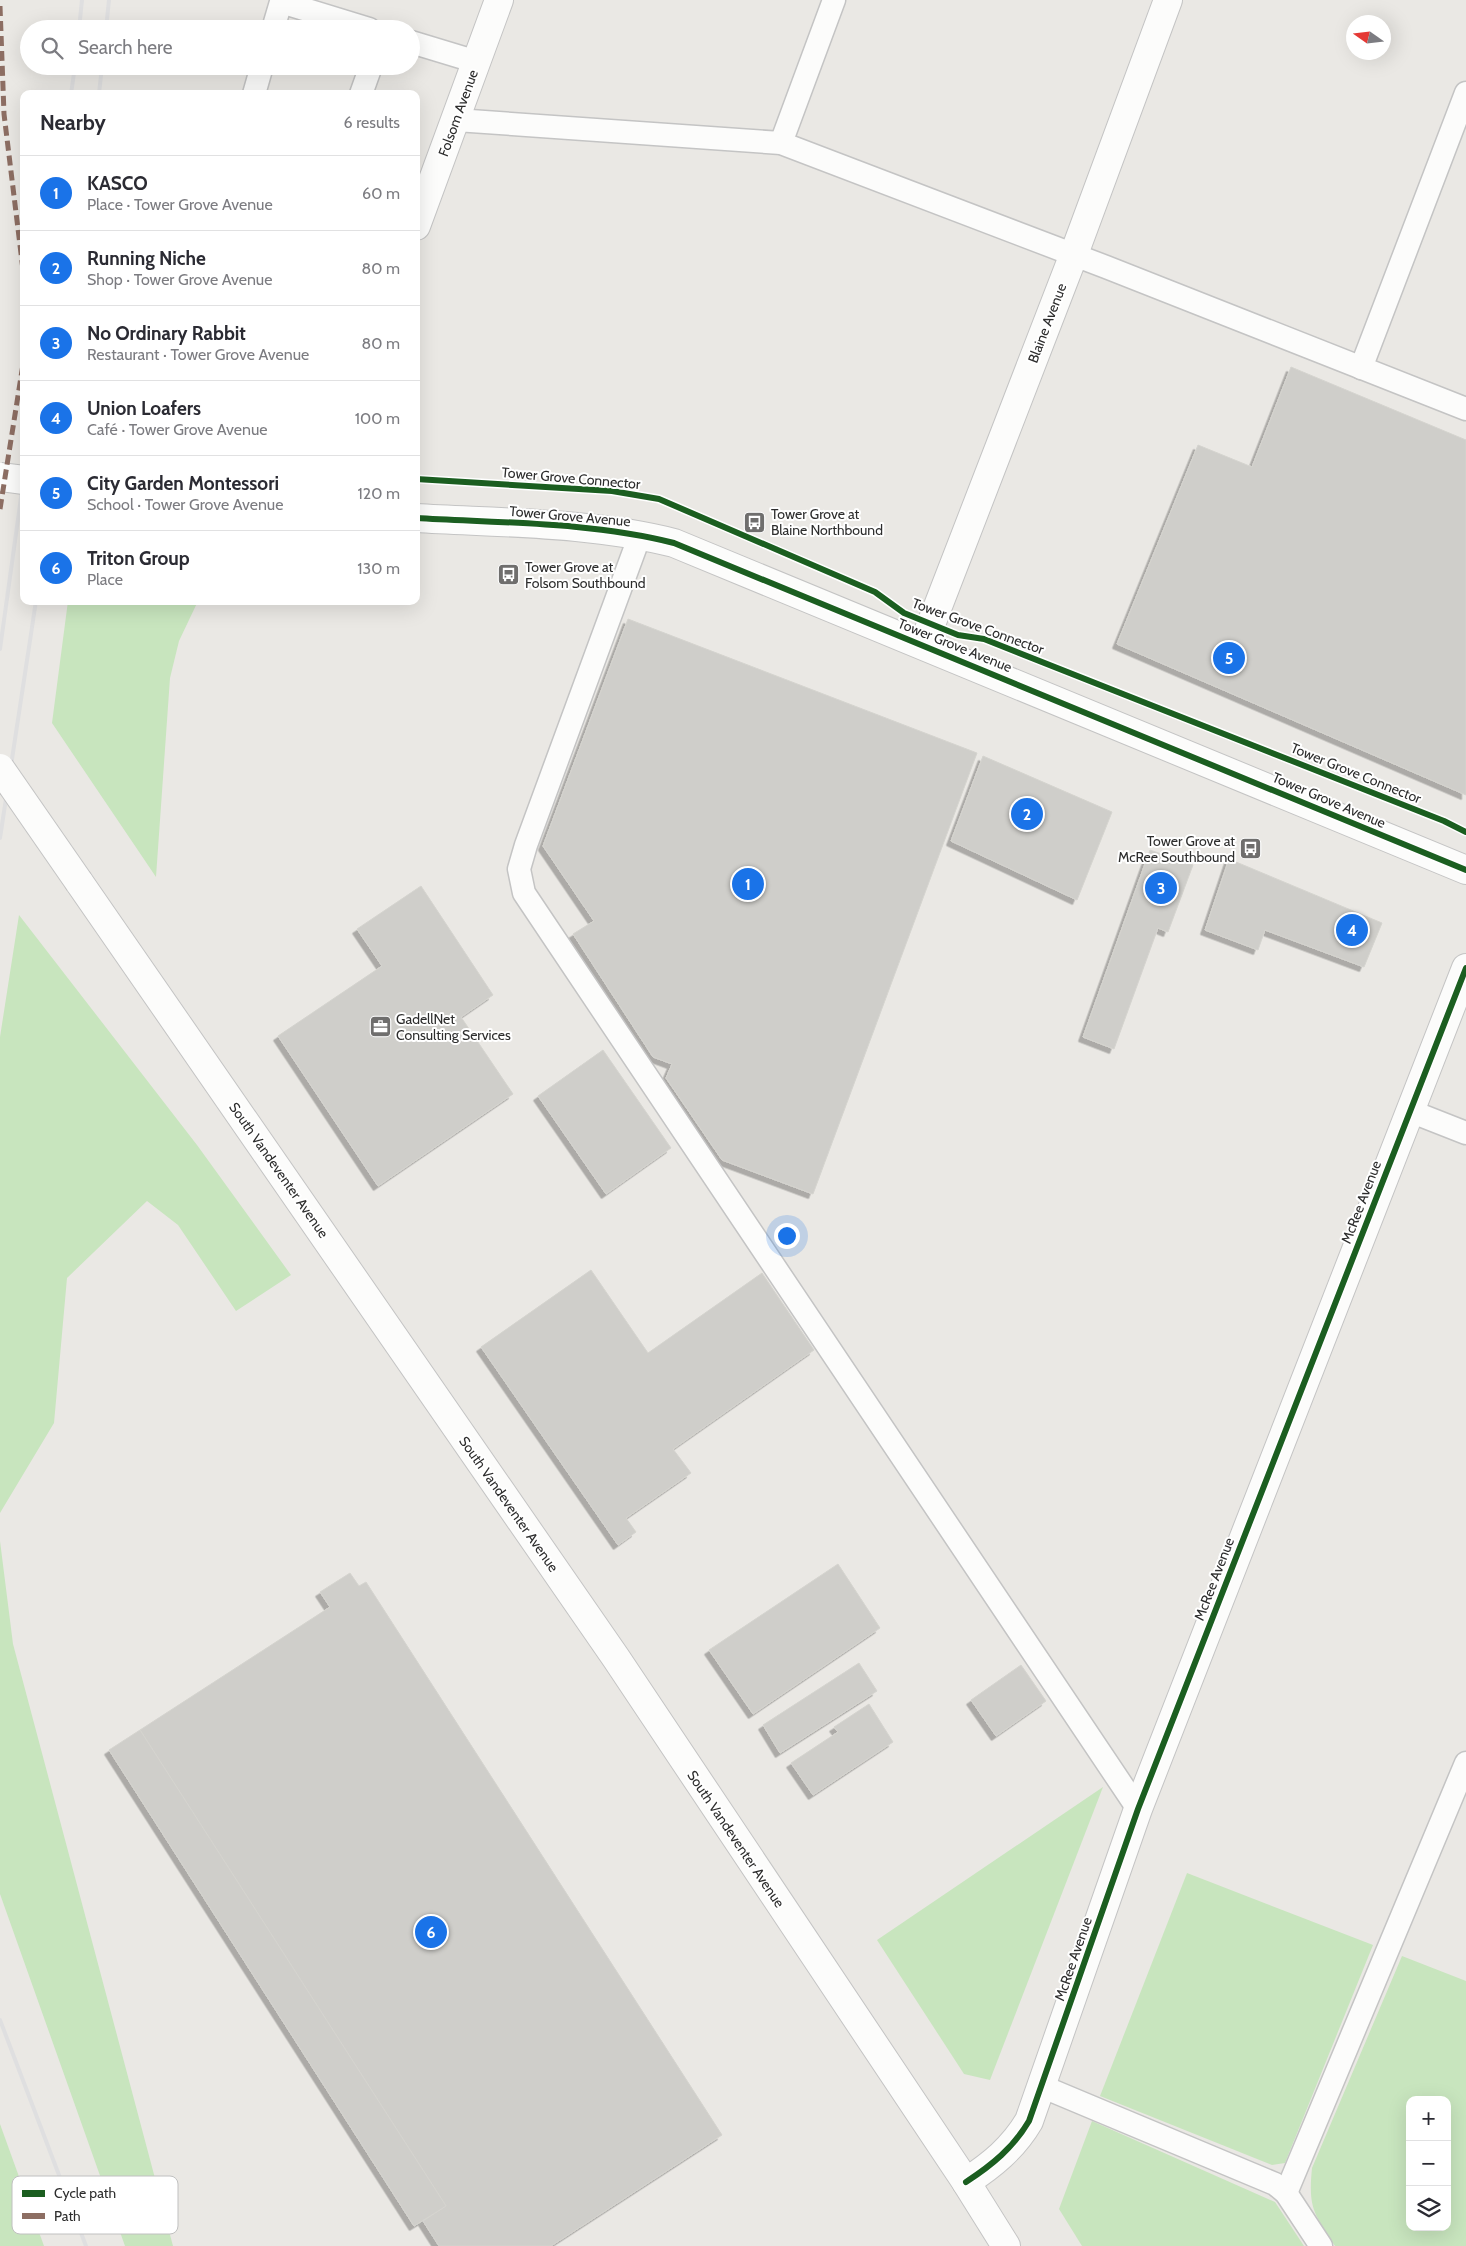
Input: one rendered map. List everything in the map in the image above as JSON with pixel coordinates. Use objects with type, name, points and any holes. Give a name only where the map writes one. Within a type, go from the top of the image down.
[{"type":"street","name":"Folsom Avenue","points":[[420,215],[499,0]]},
{"type":"street","name":"Blaine Avenue","points":[[923,645],[1074,254],[1168,0]]},
{"type":"street","points":[[0,477],[20,480]]},
{"type":"street","name":"Tower Grove Avenue","points":[[420,518],[595,529],[640,535],[674,543],[1466,870]]},
{"type":"street","name":"South Vandeventer Avenue","points":[[0,768],[616,1658],[966,2182],[1006,2246]]},
{"type":"street","name":"McRee Avenue","points":[[966,2182],[992,2165],[1010,2148],[1029,2121],[1138,1809],[1466,968]]},
{"type":"lane","points":[[781,143],[834,0]]},
{"type":"lane","points":[[276,20],[281,2],[340,20]]},
{"type":"lane","points":[[420,45],[477,62]]},
{"type":"lane","points":[[255,90],[259,75]]},
{"type":"lane","points":[[362,90],[368,75]]},
{"type":"lane","points":[[1361,368],[1466,93]]},
{"type":"lane","points":[[456,120],[781,143],[1074,254],[1466,409]]},
{"type":"lane","points":[[640,535],[526,845],[519,869],[524,893],[1138,1809]]},
{"type":"lane","points":[[1410,1111],[1466,1133]]},
{"type":"lane","points":[[1286,2193],[1466,1763]]},
{"type":"lane","points":[[1041,2086],[1275,2184],[1286,2193],[1321,2246]]},
{"type":"green space","points":[[67,605],[196,605],[179,641],[170,678],[156,877],[52,723]]},
{"type":"green space","points":[[19,915],[197,1145],[291,1275],[236,1311],[178,1225],[147,1201],[67,1278],[54,1423],[0,1513],[0,1037]]},
{"type":"green space","points":[[0,1541],[13,1644],[154,2176],[100,2176],[0,1894]]},
{"type":"green space","points":[[1103,1787],[990,2080],[964,2074],[877,1940]]},
{"type":"green space","points":[[1187,1873],[1373,1945],[1285,2163],[1272,2165],[1100,2096]]},
{"type":"green space","points":[[1402,1956],[1466,1981],[1466,2246],[1335,2246],[1314,2210],[1311,2182],[1312,2168]]},
{"type":"green space","points":[[1092,2121],[1275,2202],[1304,2246],[1082,2246],[1059,2209]]},
{"type":"green space","points":[[0,2124],[19,2176],[12,2176],[12,2234],[40,2234],[44,2246],[0,2246]]},
{"type":"green space","points":[[121,2234],[170,2234],[173,2246],[125,2246]]},
{"type":"building","points":[[1291,367],[1466,440],[1466,795],[1117,644],[1198,445],[1252,467]]},
{"type":"building","points":[[628,619],[977,753],[813,1194],[722,1160],[666,1078],[672,1064],[653,1057],[573,934],[594,921],[543,846]]},
{"type":"building","points":[[983,756],[1112,812],[1077,900],[951,841]]},
{"type":"building","points":[[1150,850],[1193,865],[1168,932],[1158,928],[1114,1049],[1083,1037]]},
{"type":"building","points":[[1229,859],[1382,923],[1364,967],[1265,930],[1258,950],[1205,930]]},
{"type":"building","name":"GadellNet Consulting Services","points":[[421,886],[493,995],[461,1017],[513,1094],[378,1186],[278,1036],[382,966],[357,929]]},
{"type":"building","points":[[603,1050],[671,1148],[606,1194],[538,1096]]},
{"type":"building","points":[[591,1270],[648,1353],[762,1273],[814,1350],[673,1449],[691,1473],[626,1518],[636,1532],[618,1545],[481,1347]]},
{"type":"building","points":[[838,1564],[880,1628],[753,1714],[709,1650]]},
{"type":"building","points":[[350,1573],[359,1586],[366,1582],[722,2135],[551,2246],[439,2246],[423,2221],[446,2206],[140,1730],[330,1607],[320,1592]]},
{"type":"building","points":[[859,1663],[877,1691],[780,1753],[763,1725]]},
{"type":"building","points":[[1021,1665],[1046,1701],[996,1736],[971,1700]]},
{"type":"building","points":[[869,1704],[893,1742],[813,1795],[791,1763],[838,1732],[834,1727]]},
{"type":"building","points":[[140,1730],[446,2206],[414,2226],[109,1750]]},
{"type":"railway","points":[[80,20],[82,0]]},
{"type":"railway","points":[[107,20],[109,0]]},
{"type":"railway","points":[[72,90],[74,75]]},
{"type":"railway","points":[[99,90],[101,75]]},
{"type":"railway","points":[[0,649],[20,505]]},
{"type":"railway","points":[[0,838],[35,605]]},
{"type":"railway","points":[[0,2020],[59,2176]]},
{"type":"railway","points":[[81,2234],[86,2246]]},
{"type":"marked path","points":[[0,6],[4,114],[20,245]]},
{"type":"marked path","points":[[0,509],[20,383]]},
{"type":"cycle path","name":"Tower Grove Connector","points":[[420,479],[612,491],[659,499],[875,592],[904,613],[958,635],[984,639],[1444,821],[1466,832]]},
{"type":"cycle path","points":[[420,518],[579,527],[643,536],[674,543],[1466,870]]},
{"type":"cycle path","points":[[966,2182],[1001,2155],[1016,2140],[1029,2121],[1138,1809],[1466,968]]},
{"type":"place","name":"Tower Grove at Blaine Northbound","points":[[755,522]]},
{"type":"place","name":"Tower Grove at Folsom Southbound","points":[[509,575]]},
{"type":"place","name":"City Garden Montessori","points":[[1229,658]]},
{"type":"place","name":"Running Niche","points":[[1027,814]]},
{"type":"place","name":"Tower Grove at McRee Southbound","points":[[1251,849]]},
{"type":"place","name":"KASCO","points":[[748,884]]},
{"type":"place","name":"No Ordinary Rabbit","points":[[1161,888]]},
{"type":"place","name":"Union Loafers","points":[[1352,930]]},
{"type":"place","name":"GadellNet Consulting Services","points":[[380,1027]]},
{"type":"place","name":"Triton Group","points":[[431,1932]]}]
